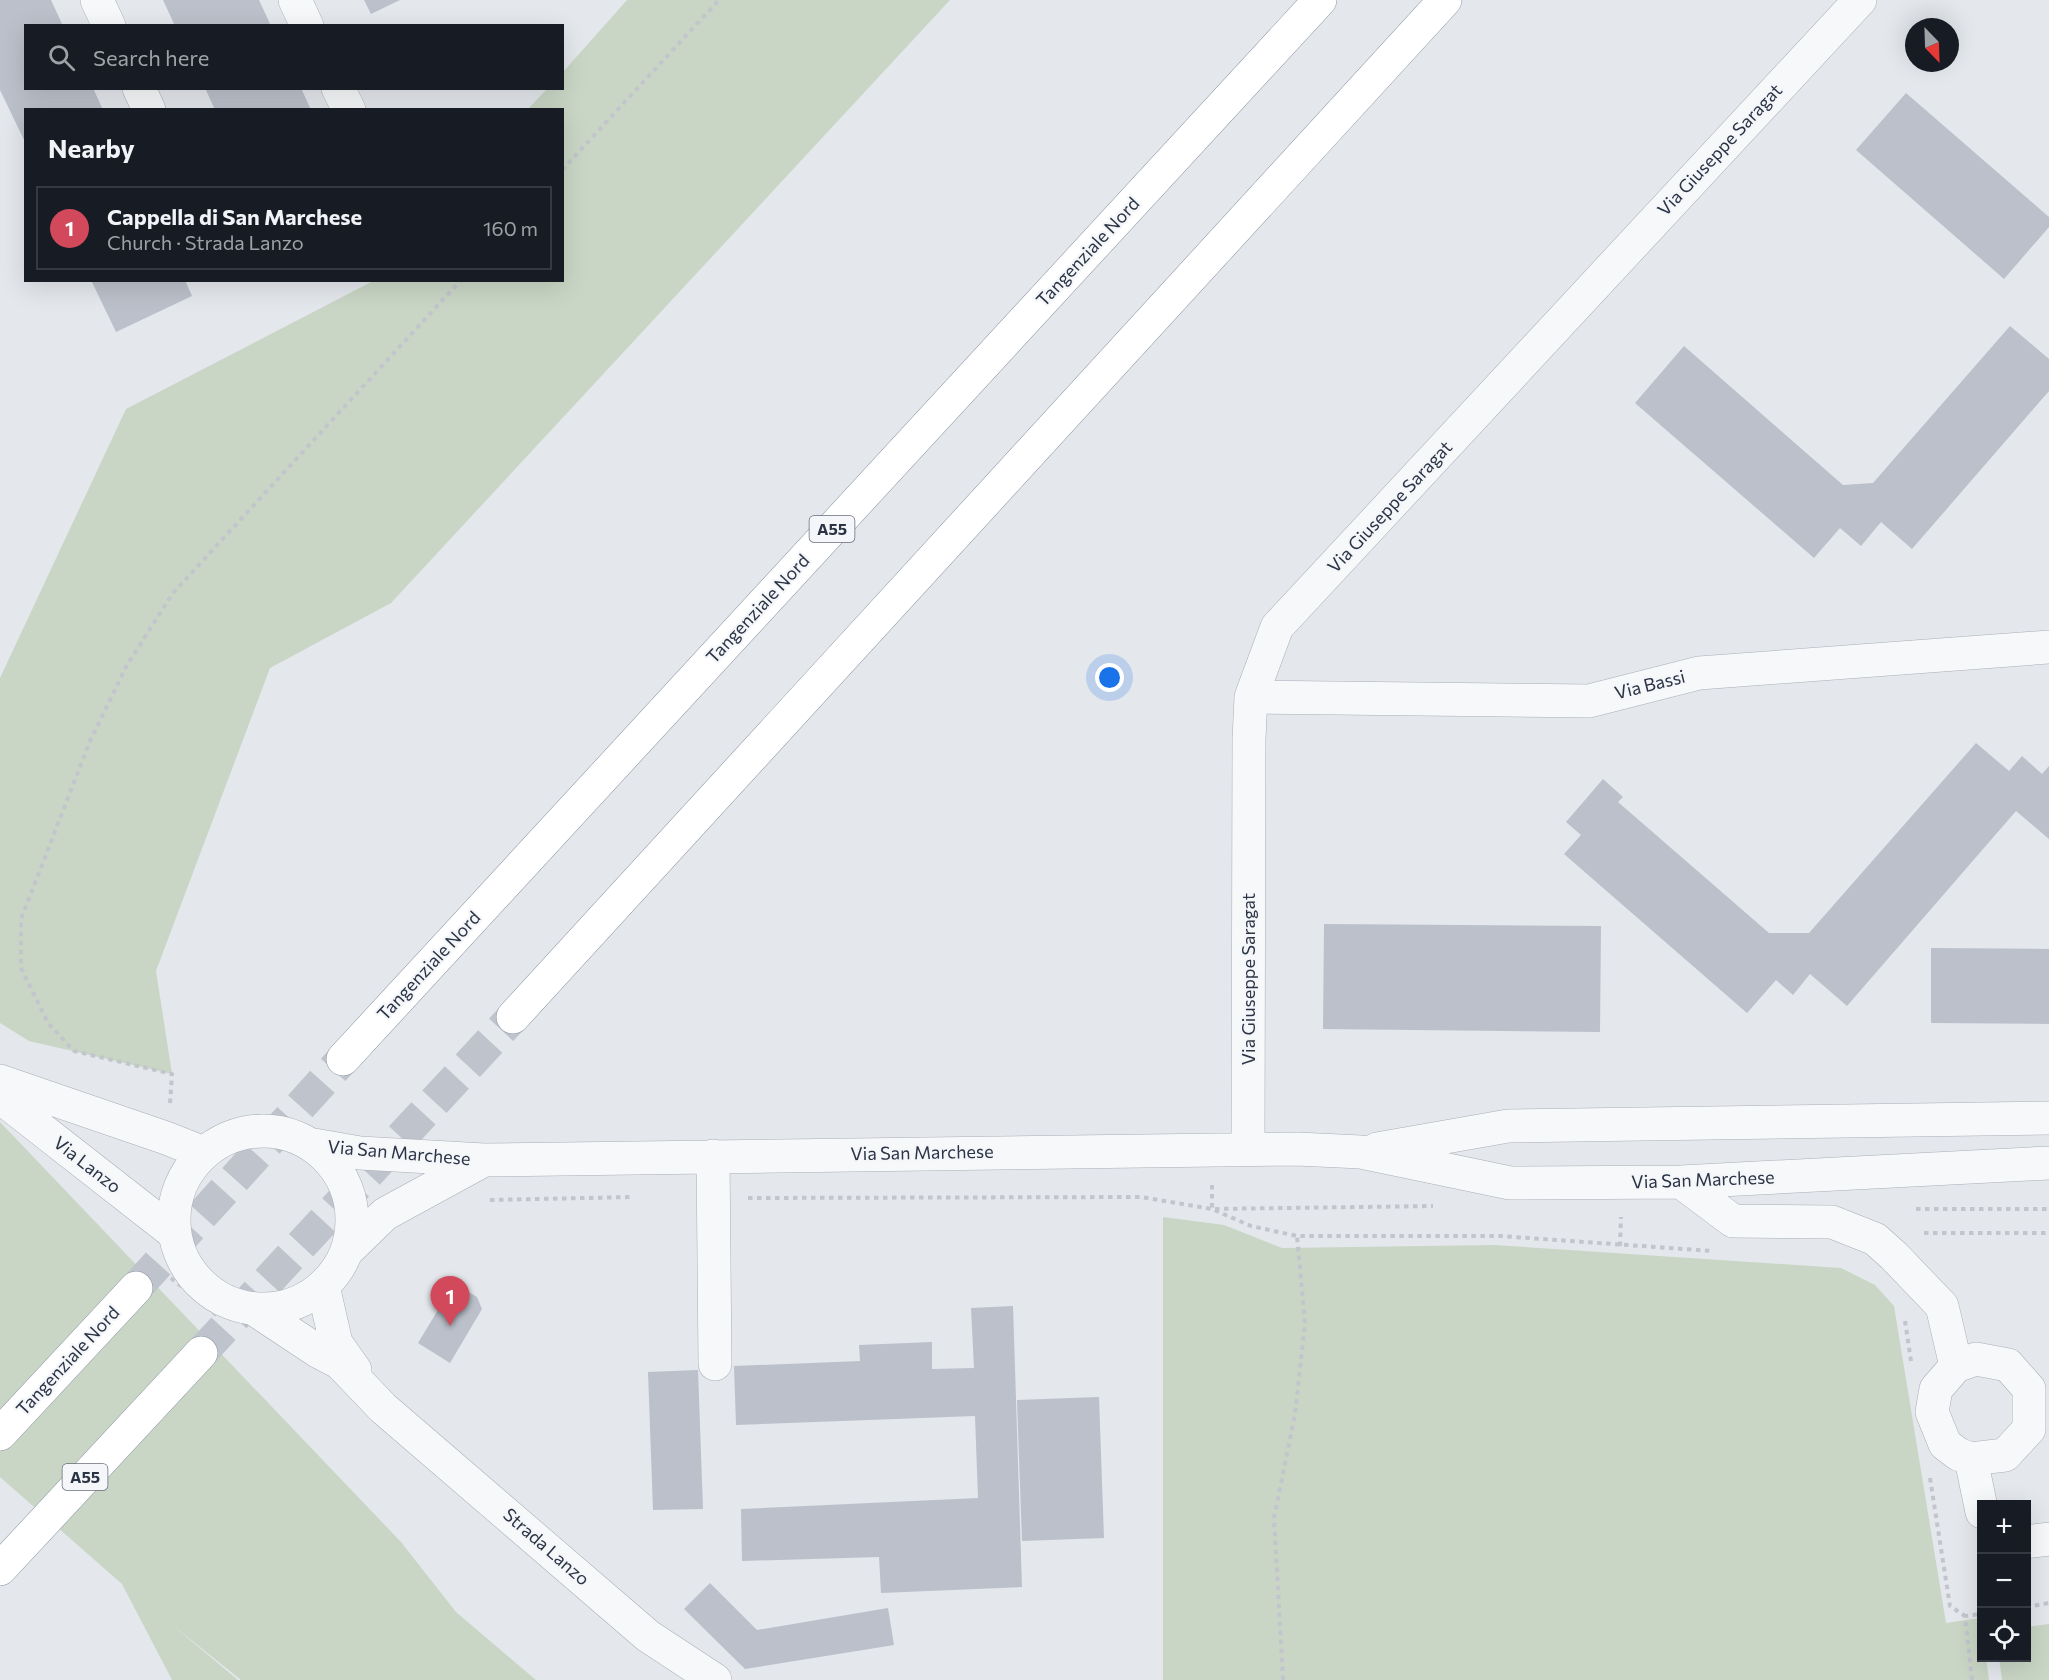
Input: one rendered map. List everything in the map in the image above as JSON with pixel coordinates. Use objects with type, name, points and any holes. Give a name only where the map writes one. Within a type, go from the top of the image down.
[{"type":"highway","name":"Tangenziale Nord","points":[[343,1059],[1320,0]]},
{"type":"highway","points":[[513,1017],[1445,0]]},
{"type":"highway","name":"Tangenziale Nord","points":[[0,1434],[103,1322],[149,1279]]},
{"type":"highway","name":"A55","points":[[0,1569],[201,1353]]},
{"type":"street","points":[[97,0],[108,24]]},
{"type":"street","points":[[294,0],[306,24]]},
{"type":"street","name":"Via Giuseppe Saragat","points":[[1248,1148],[1251,697],[1277,627],[1860,0]]},
{"type":"street","points":[[140,90],[148,108]]},
{"type":"street","points":[[340,90],[348,108]]},
{"type":"street","name":"Via Bassi","points":[[1251,697],[1589,701],[1699,673],[2049,647]]},
{"type":"street","points":[[0,1081],[204,1153]]},
{"type":"street","name":"Via Lanzo","points":[[0,1097],[174,1233]]},
{"type":"street","name":"Via San Marchese","points":[[1361,1152],[1508,1126],[2049,1118]]},
{"type":"street","points":[[257,1130],[287,1133],[314,1145],[335,1166],[349,1192],[353,1221],[348,1250],[338,1270],[323,1286],[302,1300],[279,1308],[240,1316],[225,1301],[201,1284],[183,1261],[174,1233],[175,1203],[185,1176],[204,1153],[228,1137],[257,1130]]},
{"type":"street","name":"Via San Marchese","points":[[314,1145],[360,1153],[484,1160],[1248,1148],[1361,1152],[1510,1183],[1682,1182],[2049,1163]]},
{"type":"street","points":[[713,1156],[715,1364]]},
{"type":"street","name":"Via San Marchese","points":[[348,1250],[385,1214],[484,1160]]},
{"type":"street","points":[[1682,1182],[1733,1221],[1832,1222],[1884,1248],[1942,1306],[1956,1366]]},
{"type":"street","name":"Strada Lanzo","points":[[323,1286],[336,1343],[383,1408]]},
{"type":"street","name":"Strada Lanzo","points":[[240,1316],[340,1363],[383,1408],[648,1636],[715,1680]]},
{"type":"street","points":[[1976,1359],[2008,1365],[2029,1389],[2039,1428],[2005,1455],[1971,1459],[1945,1444],[1932,1412],[1936,1389],[1956,1366],[1976,1359]]},
{"type":"street","points":[[1971,1459],[1980,1500]]},
{"type":"street","points":[[2031,1541],[2049,1539]]},
{"type":"path","points":[[564,168],[719,0]]},
{"type":"path","points":[[166,1138],[172,1074],[74,1051],[48,1023],[21,968],[21,919],[90,741],[127,665],[173,593],[459,282]]},
{"type":"path","points":[[1211,1149],[1212,1209]]},
{"type":"path","points":[[484,1200],[636,1197]]},
{"type":"path","points":[[714,1198],[1141,1197],[1212,1209],[1436,1206]]},
{"type":"path","points":[[1212,1209],[1251,1226],[1297,1236],[1500,1236],[1715,1252]]},
{"type":"path","points":[[2049,1209],[1896,1209],[1885,1217],[1884,1248],[1910,1233],[2049,1233]]},
{"type":"path","points":[[1620,1246],[1621,1214]]},
{"type":"path","points":[[1282,1680],[1274,1518],[1295,1414],[1305,1323],[1297,1236]]},
{"type":"path","points":[[149,1279],[240,1316]]},
{"type":"path","points":[[2031,1605],[2049,1603]]},
{"type":"path","points":[[1972,1680],[1965,1616],[1977,1615]]},
{"type":"green space","points":[[627,0],[950,0],[391,603],[270,668],[156,971],[172,1074],[29,1041],[0,1023],[0,678],[126,409],[371,282],[564,282],[564,108],[529,108],[546,90],[564,90],[564,71]]},
{"type":"green space","points":[[0,1122],[401,1542],[456,1612],[536,1680],[241,1680],[170,1623],[238,1680],[172,1680],[122,1584],[0,1477]]},
{"type":"green space","points":[[1163,1217],[1224,1225],[1282,1248],[1495,1245],[1841,1268],[1875,1285],[1894,1306],[1946,1623],[1977,1618],[1977,1662],[1987,1662],[1989,1680],[1163,1680]]},
{"type":"green space","points":[[2049,1624],[2049,1680],[2002,1680],[2000,1662],[2031,1662],[2031,1626]]},
{"type":"building","points":[[0,0],[51,0],[62,24],[24,24],[24,90],[94,90],[102,108],[24,108],[24,140],[0,90]]},
{"type":"building","points":[[163,0],[259,0],[270,24],[174,24]]},
{"type":"building","points":[[364,0],[400,0],[371,14]]},
{"type":"building","points":[[206,90],[302,90],[310,108],[214,108]]},
{"type":"building","points":[[1906,93],[2049,217],[2049,227],[2004,279],[1856,150]]},
{"type":"building","points":[[92,282],[186,282],[192,296],[116,332]]},
{"type":"building","points":[[2010,326],[2049,359],[2049,391],[1912,549],[1881,522],[1861,546],[1840,528],[1814,558],[1635,403],[1684,346],[1843,485],[1873,483]]},
{"type":"building","points":[[1976,743],[2009,771],[2022,756],[2042,774],[2049,766],[2049,839],[2016,811],[1847,1006],[1810,974],[1793,995],[1776,980],[1747,1013],[1564,854],[1581,835],[1566,822],[1603,779],[1623,797],[1618,802],[1769,933],[1809,933]]},
{"type":"building","points":[[1324,924],[1601,926],[1600,1032],[1323,1029]]},
{"type":"building","points":[[1931,948],[2049,949],[2049,1024],[1931,1023]]},
{"type":"building","points":[[450,1290],[465,1290],[477,1297],[482,1309],[450,1363],[418,1343]]},
{"type":"building","points":[[1013,1306],[1022,1587],[881,1593],[879,1557],[742,1561],[741,1509],[978,1498],[975,1416],[736,1425],[734,1366],[860,1361],[859,1345],[932,1342],[932,1369],[974,1368],[971,1308]]},
{"type":"building","points":[[698,1370],[703,1509],[653,1510],[648,1372]]},
{"type":"building","points":[[1099,1397],[1104,1538],[1022,1541],[1017,1400]]},
{"type":"building","points":[[710,1583],[757,1630],[888,1608],[894,1645],[745,1669],[684,1609]]},
{"type":"tunnel","points":[[201,1353],[513,1017]]},
{"type":"tunnel","points":[[136,1288],[343,1059]]},
{"type":"place","name":"Cappella di San Marchese","points":[[450,1326]]}]
